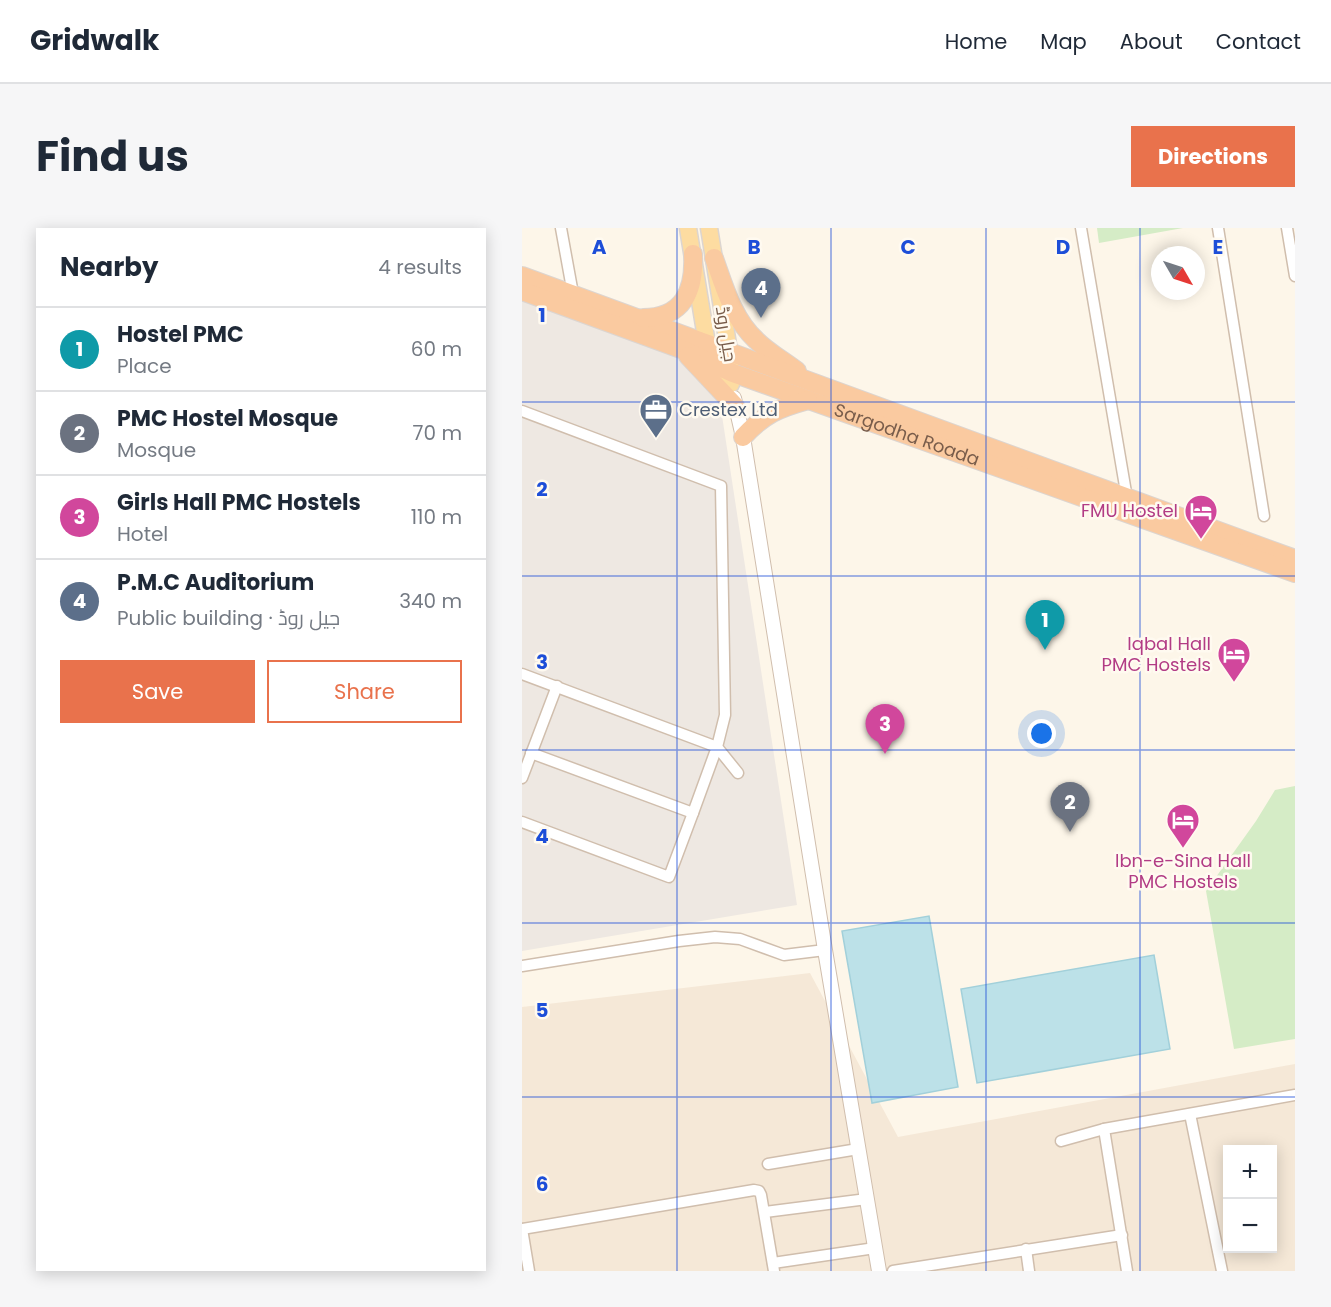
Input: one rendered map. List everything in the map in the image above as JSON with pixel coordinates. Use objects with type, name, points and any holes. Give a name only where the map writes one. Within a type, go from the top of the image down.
[{"type":"highway","points":[[624,313],[639,318],[656,318],[680,306],[689,290],[694,273],[693,254]]},
{"type":"highway","points":[[714,258],[739,319],[755,340],[810,391],[758,421],[743,437]]},
{"type":"highway","name":"Sargodha Roada","points":[[522,276],[707,344],[728,369]]},
{"type":"highway","name":"Sargodha Roada","points":[[522,291],[681,349],[728,369],[810,391],[1127,498],[1295,559]]},
{"type":"highway","points":[[681,349],[735,406]]},
{"type":"highway","name":"Sargodha Roada","points":[[810,391],[1295,573]]},
{"type":"main road","name":"جیل روڈ","points":[[688,228],[707,344]]},
{"type":"main road","name":"جیل روڈ","points":[[710,228],[728,369]]},
{"type":"street","points":[[561,228],[573,294]]},
{"type":"street","points":[[1081,228],[1127,498]]},
{"type":"street","points":[[1218,228],[1264,516]]},
{"type":"street","points":[[1287,228],[1295,276]]},
{"type":"street","points":[[728,369],[743,437],[879,1271]]},
{"type":"street","points":[[522,411],[722,486],[725,715],[717,747],[669,877],[522,822]]},
{"type":"street","points":[[522,674],[717,747],[738,773]]},
{"type":"street","points":[[522,778],[556,686]]},
{"type":"street","points":[[531,753],[693,813]]},
{"type":"street","points":[[522,966],[715,937],[740,939],[784,955],[825,950]]},
{"type":"street","points":[[1061,1141],[1104,1129],[1295,1095]]},
{"type":"street","points":[[1190,1114],[1222,1271]]},
{"type":"street","points":[[1104,1129],[1127,1271]]},
{"type":"street","points":[[768,1164],[858,1149]]},
{"type":"street","points":[[529,1271],[522,1229],[754,1190],[759,1191],[761,1195],[773,1267],[875,1248]]},
{"type":"street","points":[[765,1212],[867,1199]]},
{"type":"street","points":[[893,1271],[1122,1235]]},
{"type":"street","points":[[1026,1249],[1029,1271]]},
{"type":"shaded area","points":[[522,297],[715,370],[797,905],[522,951]]},
{"type":"shaded area","points":[[810,973],[898,1137],[1295,1064],[1295,1271],[522,1271],[522,1007]]},
{"type":"green space","points":[[1097,228],[1183,228],[1099,243]]},
{"type":"green space","points":[[1295,786],[1295,1039],[1234,1049],[1206,891],[1275,790]]},
{"type":"water","points":[[929,916],[958,1087],[872,1103],[842,931]]},
{"type":"water","points":[[1154,955],[1170,1049],[977,1083],[961,989]]},
{"type":"place","name":"P.M.C Auditorium","points":[[761,318]]},
{"type":"place","name":"Crestex Ltd","points":[[656,439]]},
{"type":"place","name":"FMU Hostel","points":[[1201,540]]},
{"type":"place","name":"Hostel PMC","points":[[1045,650]]},
{"type":"place","name":"Iqbal Hall PMC Hostels","points":[[1234,683]]},
{"type":"place","name":"Girls Hall PMC Hostels","points":[[885,754]]},
{"type":"place","name":"PMC Hostel Mosque","points":[[1070,832]]},
{"type":"place","name":"Ibn-e-Sina Hall PMC Hostels","points":[[1183,849]]}]
